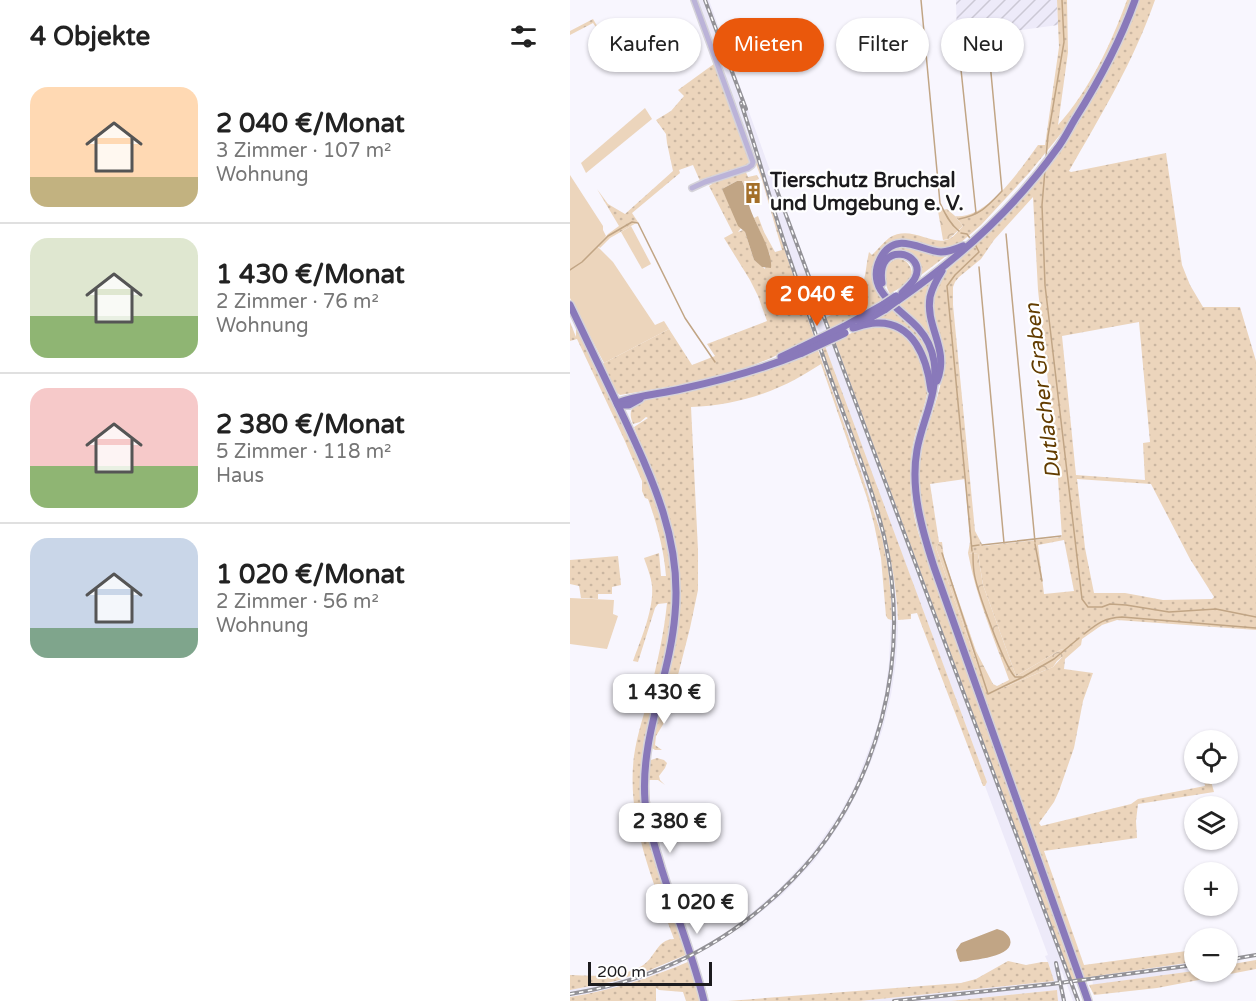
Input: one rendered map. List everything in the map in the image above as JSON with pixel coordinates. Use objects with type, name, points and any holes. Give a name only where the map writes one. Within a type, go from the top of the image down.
[{"type":"main road","points":[[898,297],[967,245],[1016,200],[1061,143],[1104,70],[1135,0]]},
{"type":"main road","points":[[1044,164],[1051,150],[1071,125]]},
{"type":"main road","points":[[933,393],[934,364],[928,341],[918,327],[885,303],[878,285],[878,265],[883,255],[891,247],[901,244],[914,244],[939,252],[951,251],[967,245]]},
{"type":"main road","points":[[967,245],[947,266],[935,284],[930,297],[930,312],[940,345],[940,375],[919,440],[916,462],[918,502],[926,544],[1088,1001]]},
{"type":"main road","points":[[885,303],[882,278],[884,264],[890,256],[898,253],[911,258],[916,264],[917,273],[914,281],[898,297]]},
{"type":"main road","points":[[617,404],[636,397],[700,385],[760,367],[801,350],[844,330],[947,266]]},
{"type":"main road","points":[[852,328],[885,303]]},
{"type":"main road","points":[[570,305],[627,424],[657,494],[672,543],[676,606],[672,639],[646,752],[645,802],[652,839],[704,1001]]},
{"type":"main road","points":[[844,330],[871,323],[886,323],[898,328],[917,344],[924,358],[933,393]]},
{"type":"main road","points":[[617,404],[625,406],[645,396]]},
{"type":"main road","points":[[627,424],[629,410],[633,403]]},
{"type":"street","points":[[692,188],[748,168],[753,162],[694,0]]},
{"type":"shaded area","points":[[696,0],[709,0],[715,18],[713,18],[713,45]]},
{"type":"shaded area","points":[[956,0],[1057,0],[1058,25],[1024,30],[1024,18],[956,18]]},
{"type":"shaded area","points":[[723,72],[735,72],[1080,1001],[1073,1001],[1060,967],[1066,1001],[1058,1001],[1057,990],[951,1001],[860,1001],[1051,981],[1050,967],[1045,956],[1048,955],[985,786],[987,782],[804,292],[886,536],[893,567],[896,597],[898,630],[896,662],[883,728],[859,789],[844,818],[815,860],[783,894],[744,926],[741,922],[779,889],[810,856],[839,815],[854,787],[877,727],[885,693],[891,615],[888,568],[882,537],[800,296],[762,175]]},
{"type":"shaded area","points":[[737,181],[742,181],[751,212],[769,253],[771,268],[762,267],[754,260],[745,232],[738,226],[722,189]]},
{"type":"shaded area","points":[[997,929],[1010,938],[1010,945],[1006,950],[983,959],[960,962],[956,950],[961,943]]},
{"type":"shaded area","points":[[678,959],[681,964],[618,988],[570,997],[570,990],[616,981]]},
{"type":"shaded area","points":[[1184,963],[1184,972],[1093,985],[1092,976]]},
{"type":"green space","points":[[1057,0],[1067,0],[1068,52],[1058,125],[1089,82],[1114,33],[1127,0],[1132,0],[1115,42],[1080,108],[1029,173],[981,225],[959,244],[942,250],[891,245],[878,266],[875,278],[875,285],[883,300],[852,320],[831,330],[826,318],[857,297],[864,279],[869,252],[872,255],[889,238],[897,234],[913,234],[942,241],[951,238],[963,226],[955,216],[967,215],[979,210],[991,201],[1003,190],[1038,145],[1045,145],[1059,47]]},
{"type":"green space","points":[[1138,0],[1155,0],[1127,66],[1069,171],[1166,153],[1182,265],[1190,285],[1203,307],[1240,307],[1256,361],[1256,630],[1117,620],[1102,625],[1082,639],[1081,645],[1065,659],[1064,669],[1093,673],[1083,701],[1074,748],[1054,802],[1039,823],[1041,826],[1131,804],[1138,799],[1205,786],[1205,784],[1212,784],[1214,792],[1138,804],[1137,838],[1044,851],[1084,965],[1184,951],[1184,963],[1082,978],[931,550],[922,509],[919,481],[921,454],[943,368],[933,309],[935,290],[939,280],[1008,213],[1047,170]],"holes":[[[1033,197],[1038,290],[1057,464],[1062,537],[983,546],[975,531],[953,287],[959,277],[981,259],[994,240]],[[1139,322],[1150,442],[1143,443],[1145,480],[1076,475],[1062,336]],[[965,479],[970,542],[968,553],[978,554],[983,585],[1016,676],[1062,649],[1065,654],[1053,667],[988,694],[936,548],[939,542],[930,484]],[[1077,479],[1151,484],[1190,559],[1214,597],[1212,599],[1163,600],[1125,593],[1094,593],[1085,548]],[[1064,540],[1074,591],[1044,594],[1038,545]]]},
{"type":"green space","points":[[588,22],[588,26],[570,35],[570,31]]},
{"type":"green space","points":[[713,65],[713,72],[723,72],[762,175],[814,337],[744,369],[691,383],[620,395],[616,392],[602,364],[669,329],[692,365],[715,356],[707,344],[767,321],[750,280],[724,238],[733,233],[709,186],[712,182],[745,170],[748,177],[757,175],[759,179],[750,183],[751,188],[746,189],[742,181],[737,181],[722,189],[741,228],[738,232],[743,230],[745,232],[754,260],[765,269],[770,255],[754,218],[758,216],[775,252],[782,250],[754,159],[751,164],[713,179],[710,177],[700,181],[693,165],[679,170],[680,173],[632,213],[638,222],[610,238],[600,248],[598,246],[619,226],[597,189],[608,204],[625,214],[673,171],[666,134],[656,120],[671,111],[684,96],[678,90]]},
{"type":"green space","points":[[645,108],[652,119],[586,173],[581,163]]},
{"type":"green space","points":[[570,175],[603,226],[606,236],[598,247],[613,262],[655,325],[664,321],[669,329],[604,363],[570,298]]},
{"type":"green space","points":[[947,209],[963,226],[949,239],[943,240],[938,211]]},
{"type":"green space","points":[[631,226],[651,264],[642,269],[621,232]]},
{"type":"green space","points":[[900,247],[946,256],[921,275],[913,256],[906,252],[894,251]]},
{"type":"green space","points":[[896,259],[907,262],[912,275],[903,286],[890,294],[885,274],[888,265]]},
{"type":"green space","points":[[933,280],[929,293],[938,345],[939,366],[936,356],[898,306]]},
{"type":"green space","points":[[892,309],[916,330],[925,343],[931,358],[932,378],[927,357],[919,343],[886,321],[873,319]]},
{"type":"green space","points":[[570,322],[576,337],[578,329],[636,451],[665,522],[674,578],[670,635],[644,740],[642,790],[688,954],[643,973],[570,990],[570,975],[605,976],[632,971],[645,964],[663,942],[674,939],[643,849],[634,803],[633,780],[635,748],[658,660],[667,603],[658,604],[655,608],[638,662],[633,661],[646,624],[652,595],[651,579],[644,558],[659,553],[661,576],[666,576],[664,557],[648,499],[642,491],[642,481],[577,339],[570,341]]},
{"type":"green space","points":[[885,325],[902,333],[916,347],[928,391],[913,445],[910,478],[912,506],[918,533],[1077,979],[1072,980],[835,341],[864,327]]},
{"type":"green space","points":[[825,346],[987,782],[985,786],[983,786],[917,613],[911,614],[911,619],[898,620],[895,584],[880,515],[822,348]]},
{"type":"green space","points":[[818,350],[882,537],[888,568],[892,620],[886,616],[881,558],[867,498],[821,364],[784,385],[759,395],[718,405],[691,407],[698,590],[667,718],[656,736],[655,745],[662,750],[655,750],[652,748],[651,741],[674,639],[676,557],[666,512],[634,427],[648,418],[633,424],[632,408],[647,399],[792,361]]},
{"type":"green space","points":[[939,542],[942,542],[944,558],[976,651],[993,684],[997,686],[1009,680],[981,601],[968,553],[978,554],[983,585],[1016,676],[1062,649],[1066,654],[1053,667],[988,694],[936,548]]},
{"type":"green space","points":[[618,556],[621,585],[612,587],[612,594],[598,594],[598,599],[581,598],[579,586],[570,584],[570,560]]},
{"type":"green space","points":[[570,598],[614,600],[613,614],[618,616],[607,649],[570,644]]},
{"type":"green space","points":[[657,758],[667,763],[659,776],[665,785],[658,780],[649,780],[656,839],[707,993],[706,998],[653,831],[647,777],[651,760]]},
{"type":"green space","points":[[1256,960],[1256,969],[1238,972],[1238,963]]},
{"type":"green space","points":[[690,961],[702,1001],[686,1001],[683,992],[656,988],[656,1001],[570,1001],[570,997],[631,983]]},
{"type":"green space","points":[[1008,961],[1026,965],[1048,962],[1054,981],[860,1001],[728,1001],[961,983],[976,979]]},
{"type":"green space","points":[[1184,972],[1184,982],[1188,982],[1094,995],[1089,985]]},
{"type":"green space","points":[[1057,990],[1058,1001],[951,1001]]},
{"type":"waterway","points":[[921,0],[940,203],[948,219],[959,231]]},
{"type":"waterway","name":"Dutlacher Graben","points":[[1046,157],[1064,42],[1062,0]]},
{"type":"waterway","points":[[961,72],[976,213]]},
{"type":"waterway","points":[[959,219],[983,210],[1002,191],[991,72]]},
{"type":"waterway","name":"Dutlacher Graben","points":[[1045,170],[1042,205],[1045,285],[1082,599],[1088,607],[1102,607],[1110,604],[1169,612],[1216,609],[1256,617]]},
{"type":"waterway","points":[[570,270],[582,262],[608,236],[632,222],[638,223],[685,318],[715,362]]},
{"type":"waterway","points":[[961,233],[967,234],[972,241]]},
{"type":"waterway","points":[[1006,234],[1035,542]]},
{"type":"waterway","points":[[972,551],[947,286],[979,252],[975,244]]},
{"type":"waterway","points":[[979,267],[1004,543]]},
{"type":"waterway","points":[[982,545],[1061,536]]},
{"type":"waterway","points":[[1035,544],[1042,581]]},
{"type":"waterway","points":[[972,546],[979,545]]},
{"type":"waterway","points":[[942,553],[988,694],[1054,659],[1079,638]]},
{"type":"waterway","points":[[973,553],[976,581],[998,643],[1010,670],[1015,677],[1022,677]]},
{"type":"waterway","points":[[1084,634],[1102,622],[1122,617],[1256,628]]},
{"type":"railway","points":[[705,0],[746,109]]},
{"type":"railway","points":[[570,994],[602,988],[663,968],[718,940],[769,902],[793,879],[823,844],[848,805],[867,763],[882,719],[890,674],[894,628],[892,582],[884,536],[863,468],[786,248],[741,103]]},
{"type":"railway","points":[[776,188],[1078,1001]]},
{"type":"railway","points":[[1238,958],[1256,955]]},
{"type":"railway","points":[[1056,963],[1064,1001]]},
{"type":"railway","points":[[894,1001],[1052,984],[1184,966]]},
{"type":"place","name":"Tierschutz Bruchsal und Umgebung e. V.","points":[[753,193]]}]
